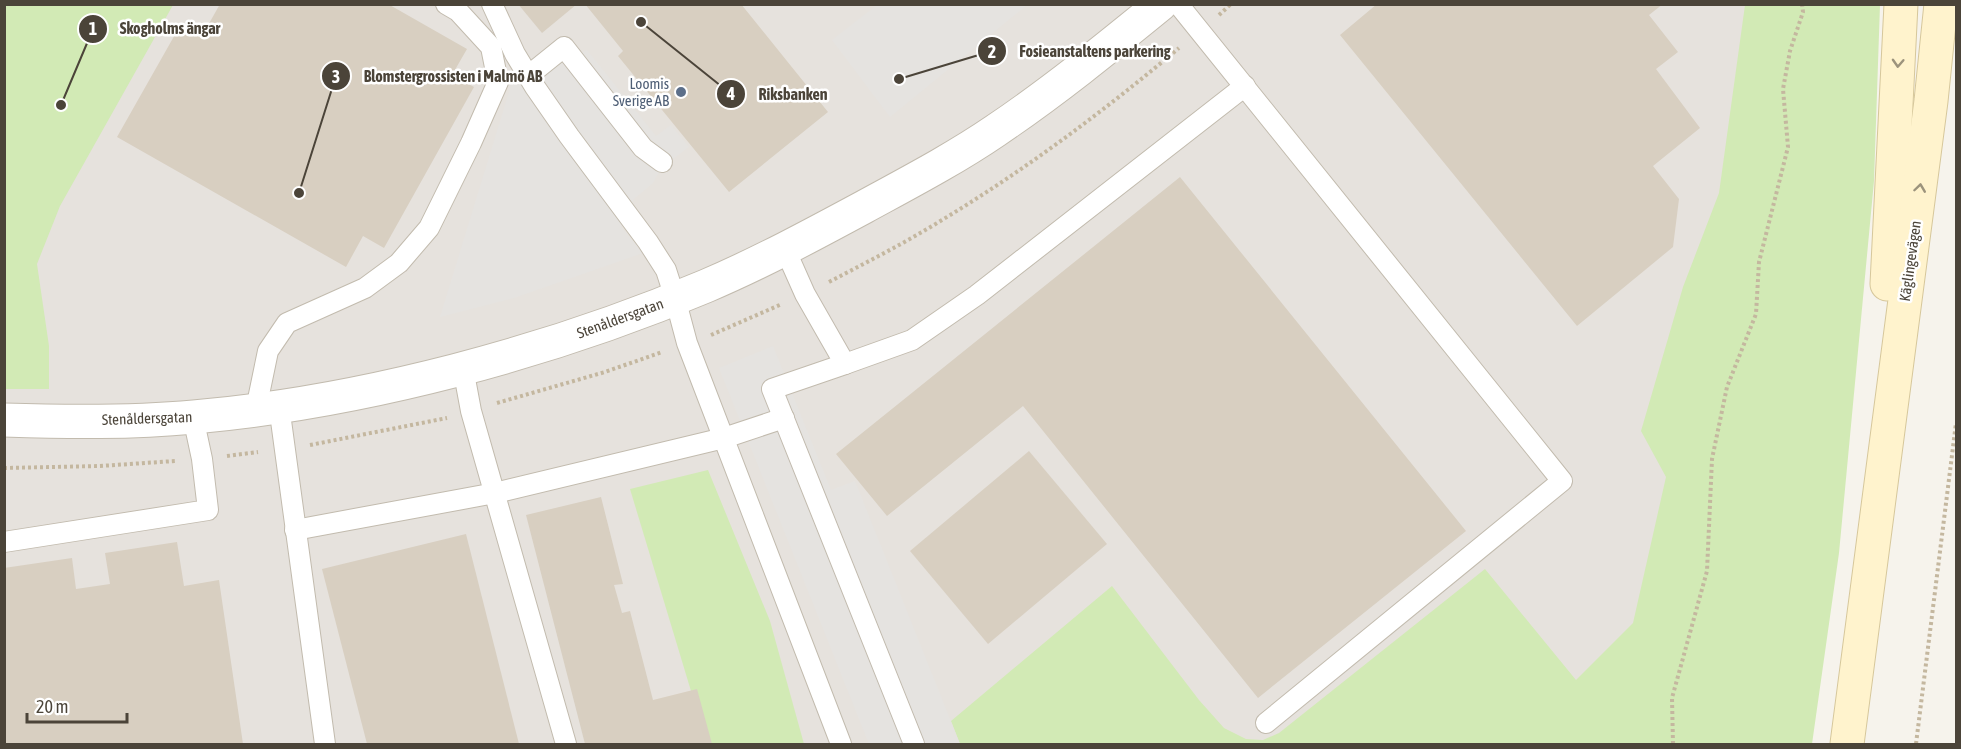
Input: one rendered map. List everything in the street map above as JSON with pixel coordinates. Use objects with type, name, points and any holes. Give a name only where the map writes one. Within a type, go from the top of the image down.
[{"type":"main road","name":"Käglingevägen","points":[[1876,516],[1901,4]]},
{"type":"main road","name":"Käglingevägen","points":[[1847,744],[1931,101],[1941,4]]},
{"type":"street","name":"Stenåldersgatan","points":[[4,420],[63,421],[193,417],[304,403],[463,368],[580,333],[707,286],[785,249],[897,189],[994,132],[1098,55],[1161,4]]},
{"type":"lane","points":[[325,744],[295,530],[268,408],[268,351],[287,323],[365,288],[399,263],[429,228],[498,82],[491,47],[458,11],[446,4]]},
{"type":"lane","points":[[492,4],[528,76],[666,270],[687,343],[841,744]]},
{"type":"lane","points":[[1178,4],[1562,481],[1266,723]]},
{"type":"lane","points":[[528,76],[564,47],[643,148],[662,162]]},
{"type":"lane","points":[[914,744],[772,389],[912,340],[977,295],[1245,86]]},
{"type":"lane","points":[[785,249],[805,294],[845,364]]},
{"type":"lane","points":[[463,368],[471,411],[566,744]]},
{"type":"lane","points":[[4,542],[208,510],[193,417]]},
{"type":"lane","points":[[295,530],[495,494],[724,438],[784,418]]},
{"type":"path","points":[[1673,744],[1672,698],[1707,571],[1712,459],[1727,387],[1756,314],[1759,262],[1788,147],[1783,89],[1790,51],[1803,12],[1802,4]]},
{"type":"path","points":[[1916,744],[1956,423]]},
{"type":"shaded area","points":[[4,5],[1845,5],[1797,744],[5,744]]},
{"type":"shaded area","points":[[877,5],[1027,5],[890,117],[832,40]]},
{"type":"shaded area","points":[[587,50],[656,136],[671,125],[689,147],[662,167],[653,183],[634,199],[621,227],[643,253],[514,298],[440,317],[513,79]]},
{"type":"shaded area","points":[[773,346],[831,490],[855,481],[960,744],[869,744],[719,368]]},
{"type":"green space","points":[[4,5],[173,5],[60,206],[37,264],[49,346],[49,389],[5,389]]},
{"type":"green space","points":[[1745,5],[1880,5],[1874,181],[1839,553],[1812,744],[960,744],[951,721],[1112,586],[1199,700],[1224,728],[1246,739],[1263,740],[1279,733],[1485,569],[1576,680],[1633,623],[1666,477],[1641,431],[1683,287],[1719,193]]},
{"type":"green space","points":[[708,470],[770,621],[804,744],[707,744],[630,489]]},
{"type":"building","points":[[220,4],[388,4],[467,49],[452,75],[474,87],[384,248],[363,236],[346,267],[117,137],[181,24],[202,36]]},
{"type":"building","points":[[518,4],[577,4],[542,33]]},
{"type":"building","points":[[585,4],[741,4],[828,112],[729,192],[618,56],[623,51]]},
{"type":"building","points":[[1377,4],[1663,4],[1649,15],[1678,52],[1656,69],[1700,128],[1653,166],[1679,199],[1673,247],[1577,326],[1340,35]]},
{"type":"building","points":[[1180,177],[1466,531],[1258,698],[1023,406],[887,516],[836,454]]},
{"type":"building","points":[[1029,451],[1107,544],[988,644],[910,551]]},
{"type":"building","points":[[601,497],[623,584],[614,585],[622,613],[630,611],[653,700],[697,689],[712,744],[585,744],[526,515]]},
{"type":"building","points":[[466,534],[519,744],[367,744],[322,569]]},
{"type":"building","points":[[177,542],[184,586],[219,580],[243,744],[4,744],[4,568],[72,558],[76,589],[110,584],[105,553]]},
{"type":"place","name":"Riksbanken","points":[[641,22]]},
{"type":"place","name":"Fosieanstaltens parkering","points":[[899,79]]},
{"type":"place","name":"Loomis Sverige AB","points":[[681,92]]},
{"type":"place","name":"Skogholms ängar","points":[[61,105]]},
{"type":"place","name":"Blomstergrossisten i Malmö AB","points":[[299,193]]}]
